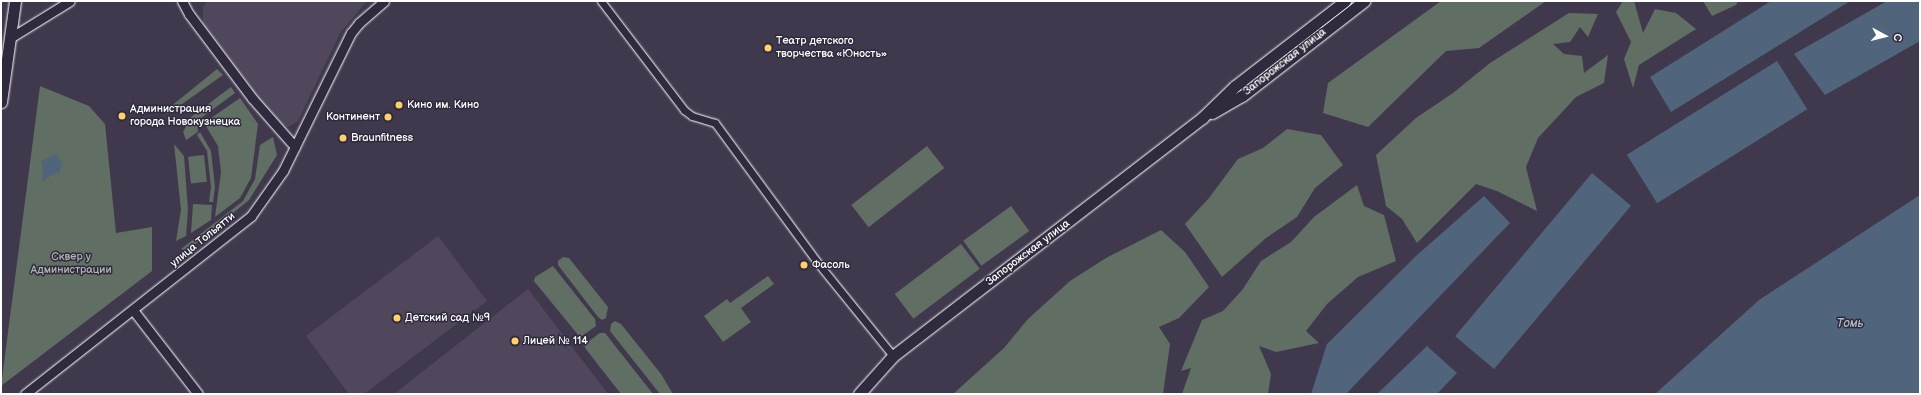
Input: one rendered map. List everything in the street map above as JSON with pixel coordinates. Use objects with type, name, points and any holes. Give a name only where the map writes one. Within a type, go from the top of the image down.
[{"type":"main road","points":[[1,102],[4,62],[10,38],[15,1]]},
{"type":"main road","points":[[10,38],[70,1]]},
{"type":"main road","points":[[182,1],[189,14],[252,98],[295,148]]},
{"type":"main road","name":"улица Тольятти","points":[[26,394],[250,216],[272,188],[295,148],[351,34],[359,23],[384,1]]},
{"type":"main road","name":"Запорожская улица","points":[[859,394],[892,356],[1202,118],[1235,86],[1345,1]]},
{"type":"main road","name":"Запорожская улица","points":[[1202,118],[1242,96],[1364,1]]},
{"type":"main road","points":[[133,310],[198,394]]},
{"type":"street","points":[[601,1],[684,110],[692,116],[715,122],[817,262],[892,356]]},
{"type":"shaded area","points":[[207,1],[367,1],[340,33],[298,121],[288,127],[276,121],[203,24],[203,7]]},
{"type":"shaded area","name":"Детский сад №9","points":[[438,236],[487,301],[364,394],[349,394],[306,336]]},
{"type":"shaded area","name":"Лицей № 114","points":[[528,289],[608,394],[394,394]]},
{"type":"green space","points":[[1441,1],[1546,1],[1479,48],[1446,51],[1368,127],[1323,113],[1328,83]]},
{"type":"green space","points":[[1623,1],[1634,1],[1643,33],[1655,9],[1676,13],[1696,29],[1639,65],[1633,88],[1624,59],[1631,42],[1616,12]]},
{"type":"green space","points":[[1703,1],[1738,1],[1736,5],[1712,16]]},
{"type":"green space","points":[[1569,13],[1598,14],[1588,37],[1580,27],[1570,42],[1553,44],[1564,54],[1582,56],[1584,73],[1608,55],[1604,83],[1576,97],[1538,138],[1526,167],[1537,211],[1497,191],[1476,184],[1417,243],[1402,219],[1386,206],[1376,155],[1416,118],[1453,93],[1490,63]]},
{"type":"green space","points":[[217,69],[223,75],[168,114],[164,112]]},
{"type":"green space","name":"Сквер у Администрации","points":[[40,86],[89,106],[105,124],[116,233],[152,227],[152,271],[1,386]]},
{"type":"green space","points":[[231,87],[235,93],[197,121],[198,132],[186,140],[183,132],[191,117]]},
{"type":"green space","points":[[240,98],[258,124],[251,178],[240,198],[215,217],[221,172],[218,146],[204,123]]},
{"type":"green space","points":[[1287,129],[1321,135],[1343,165],[1315,188],[1297,217],[1266,238],[1222,277],[1185,224],[1209,198],[1238,159],[1263,148]]},
{"type":"green space","points":[[200,132],[211,151],[215,187],[213,202],[209,202],[211,187],[207,151],[197,135]]},
{"type":"green space","points":[[273,137],[277,155],[249,200],[187,251],[181,249],[243,201],[255,179],[260,145]]},
{"type":"green space","points":[[174,144],[184,156],[188,210],[186,236],[176,241],[181,210]]},
{"type":"green space","points":[[927,146],[944,168],[869,227],[851,205]]},
{"type":"green space","points":[[204,155],[207,182],[191,184],[188,157]]},
{"type":"green space","points":[[1357,185],[1364,206],[1384,215],[1396,261],[1358,277],[1327,304],[1306,331],[1319,343],[1276,352],[1259,346],[1271,374],[1268,394],[1182,394],[1191,368],[1181,371],[1202,320],[1223,311],[1243,289],[1261,261],[1291,242],[1314,217]]},
{"type":"green space","points":[[193,204],[212,205],[211,220],[191,233]]},
{"type":"green space","points":[[1011,206],[1029,231],[981,266],[963,241]]},
{"type":"green space","points":[[1161,230],[1185,252],[1209,287],[1179,318],[1159,327],[1170,344],[1163,394],[953,394],[1004,348],[1028,319],[1070,281],[1106,258]]},
{"type":"green space","points":[[961,244],[980,269],[913,319],[895,294]]},
{"type":"green space","points":[[563,257],[569,258],[608,307],[606,318],[602,320],[598,317],[558,265],[558,261]]},
{"type":"green space","points":[[553,266],[595,319],[596,326],[582,336],[579,336],[534,281],[535,277]]},
{"type":"green space","points":[[768,276],[774,284],[741,308],[751,322],[723,342],[704,316],[727,299],[730,303]]},
{"type":"green space","points":[[615,321],[621,324],[661,374],[673,394],[660,394],[610,331],[611,324]]},
{"type":"green space","points":[[600,333],[605,333],[653,394],[621,394],[585,348],[585,344]]},
{"type":"water","points":[[1771,1],[1850,1],[1671,112],[1650,77]]},
{"type":"water","points":[[1887,1],[1920,1],[1920,41],[1825,95],[1794,54]]},
{"type":"water","points":[[1777,61],[1807,109],[1657,203],[1627,155]]},
{"type":"water","points":[[56,154],[62,164],[59,174],[56,172],[42,182],[43,170],[41,161]]},
{"type":"water","points":[[1592,173],[1631,206],[1494,369],[1455,336]]},
{"type":"water","name":"Томь","points":[[1920,195],[1920,394],[1655,394],[1759,300]]},
{"type":"water","points":[[1484,196],[1510,223],[1346,394],[1311,394],[1327,344],[1416,256]]},
{"type":"water","points":[[1427,346],[1457,373],[1437,394],[1377,394]]},
{"type":"place","name":"Театр детского творчества «Юность»","points":[[768,48]]},
{"type":"place","name":"Кино им. Кино","points":[[399,105]]},
{"type":"place","name":"Администрация города Новокузнецка","points":[[122,116]]},
{"type":"place","name":"Континент","points":[[388,117]]},
{"type":"place","name":"Braunfitness","points":[[343,138]]},
{"type":"place","name":"Фасоль","points":[[804,265]]},
{"type":"place","name":"Детский сад №9","points":[[397,318]]},
{"type":"place","name":"Лицей № 114","points":[[515,341]]}]
